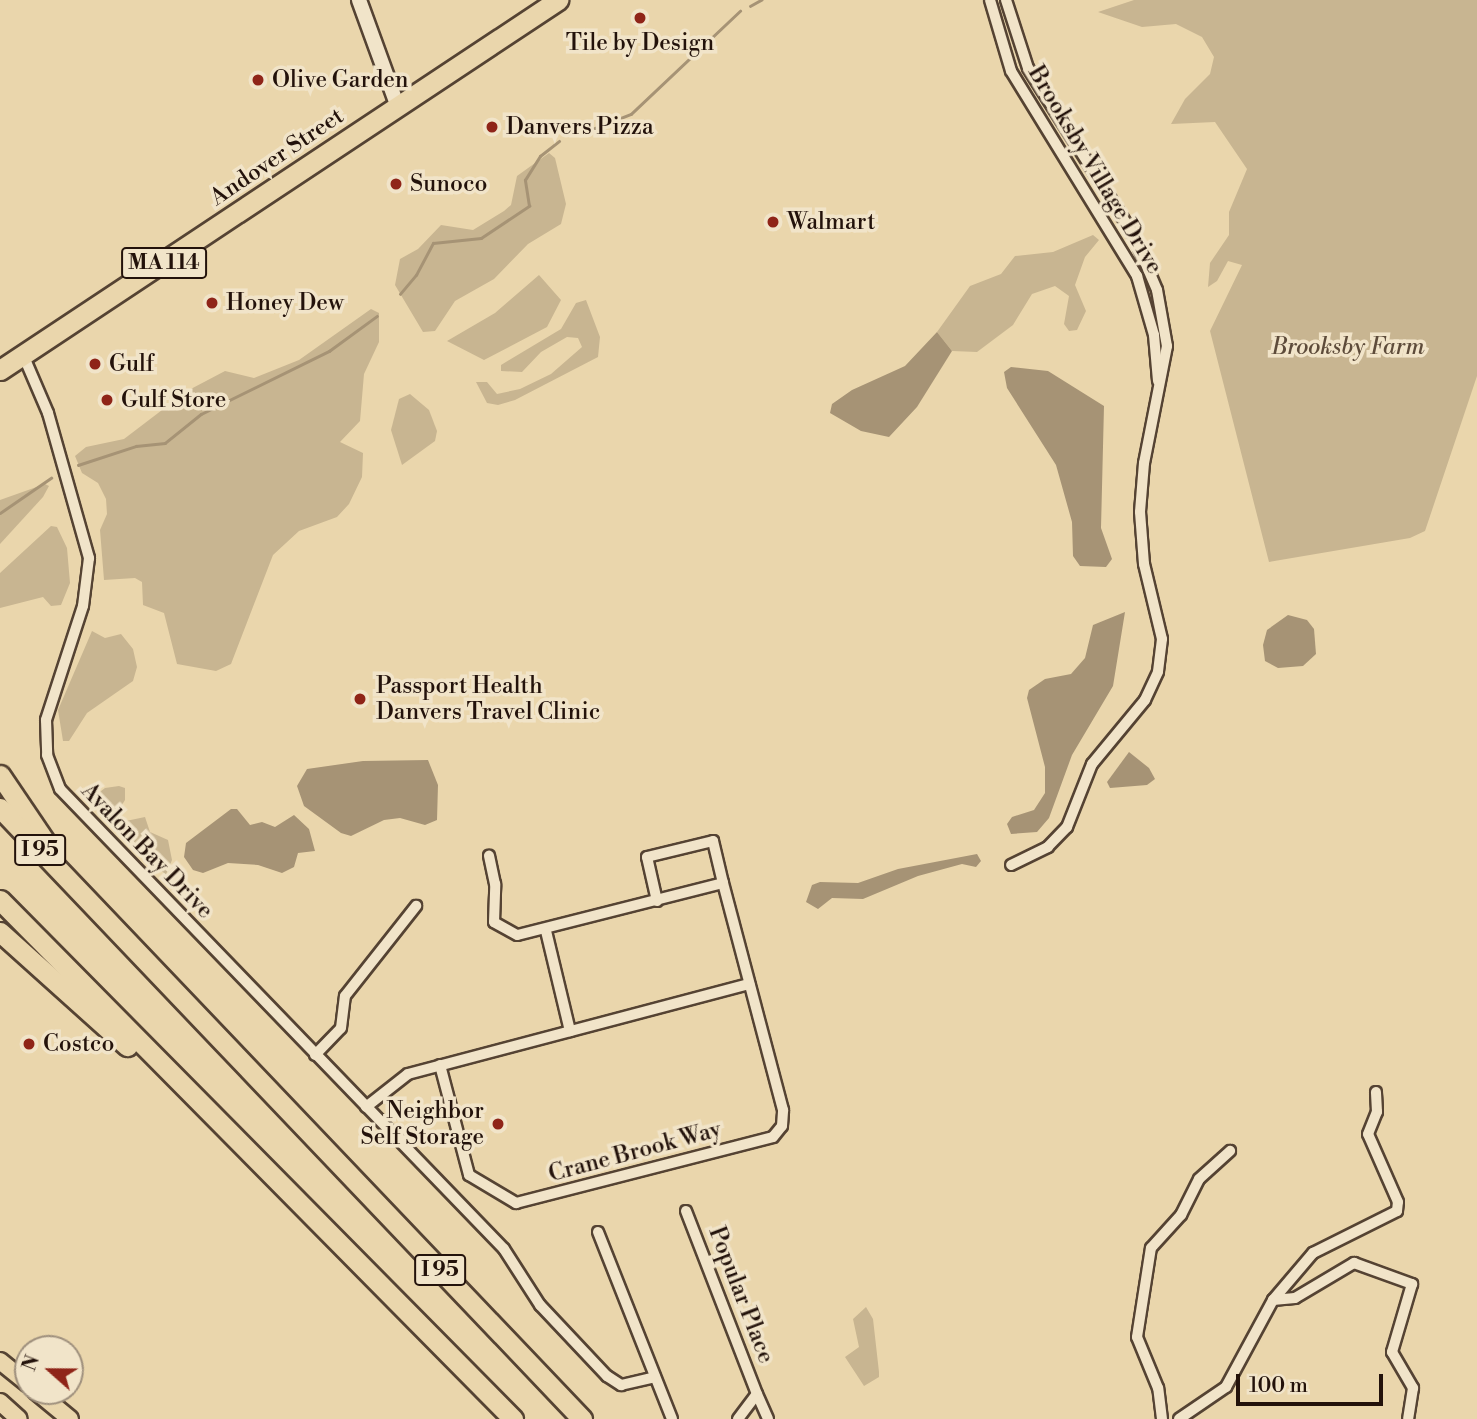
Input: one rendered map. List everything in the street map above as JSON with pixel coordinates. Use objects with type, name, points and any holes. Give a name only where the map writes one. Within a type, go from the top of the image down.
[{"type":"highway","name":"Andover Street","points":[[0,370],[24,357],[558,0]]},
{"type":"highway","name":"Andover Street","points":[[0,379],[24,357]]},
{"type":"highway","points":[[0,775],[80,893]]},
{"type":"highway","name":"I 95","points":[[0,808],[582,1419]]},
{"type":"highway","name":"I 95","points":[[0,900],[513,1419]]},
{"type":"highway","points":[[0,932],[261,1166]]},
{"type":"main road","points":[[359,0],[398,107]]},
{"type":"main road","points":[[0,1361],[14,1372]]},
{"type":"main road","points":[[0,1403],[19,1419]]},
{"type":"main road","points":[[53,1405],[70,1419]]},
{"type":"street","name":"Brooksby Village Drive","points":[[990,0],[1011,71],[1140,283],[1154,335],[1157,405]]},
{"type":"street","name":"Brooksby Village Drive","points":[[1006,0],[1028,68],[1133,234],[1152,274],[1167,346],[1144,463],[1140,512],[1144,564],[1162,639],[1158,672],[1145,700],[1092,764],[1067,827],[1048,847],[1011,865]]},
{"type":"street","name":"Avalon Bay Drive","points":[[24,357],[48,413],[89,558],[85,596],[46,720],[52,773],[71,803],[491,1235],[540,1305],[607,1376],[621,1385],[655,1377]]},
{"type":"street","name":"Crane Brook Way","points":[[440,1065],[469,1175],[511,1202],[523,1203],[773,1137],[782,1126],[783,1111],[713,841],[647,858],[657,901]]},
{"type":"street","points":[[489,856],[495,884],[494,922],[517,935],[546,931],[723,883]]},
{"type":"street","points":[[315,1055],[341,1028],[345,996],[416,906]]},
{"type":"street","points":[[546,931],[570,1031]]},
{"type":"street","points":[[366,1107],[398,1079],[440,1065],[748,984]]},
{"type":"street","points":[[1179,1419],[1226,1387],[1273,1300],[1313,1253],[1397,1211],[1398,1202],[1367,1134],[1377,1112],[1376,1092]]},
{"type":"street","points":[[1162,1419],[1158,1388],[1137,1337],[1151,1248],[1181,1215],[1199,1179],[1230,1152]]},
{"type":"street","name":"Popular Place","points":[[687,1211],[768,1419]]},
{"type":"street","points":[[598,1231],[672,1419]]},
{"type":"street","points":[[1273,1300],[1295,1298],[1354,1263],[1412,1284],[1392,1352],[1413,1388],[1408,1419]]},
{"type":"street","name":"Popular Place","points":[[738,1419],[757,1394]]},
{"type":"green space","name":"Brooksby Farm","points":[[1134,0],[1477,0],[1477,376],[1425,531],[1410,538],[1269,562],[1210,331],[1242,265],[1228,261],[1217,281],[1208,287],[1210,263],[1229,235],[1229,212],[1247,169],[1215,122],[1171,124],[1185,99],[1210,74],[1214,57],[1202,37],[1176,24],[1142,27],[1098,12]]},
{"type":"green space","points":[[549,153],[555,158],[566,204],[561,224],[528,244],[494,279],[455,301],[435,331],[423,332],[395,285],[400,259],[418,249],[441,225],[473,230],[504,211],[511,205],[517,176]]},
{"type":"green space","points":[[1093,235],[1099,240],[1085,257],[1075,285],[1086,311],[1077,330],[1069,331],[1064,324],[1069,296],[1055,286],[1032,294],[1013,325],[977,352],[952,351],[937,332],[970,286],[1001,274],[1015,256],[1053,252]]},
{"type":"green space","points":[[539,275],[561,300],[547,327],[484,360],[447,341],[495,313]]},
{"type":"green space","points":[[586,300],[600,337],[598,357],[515,400],[498,405],[487,403],[476,382],[487,382],[497,394],[520,389],[551,374],[582,347],[578,338],[567,337],[541,352],[522,372],[501,371],[501,365],[561,329],[576,303]]},
{"type":"green space","points":[[371,309],[379,313],[379,342],[364,374],[360,421],[340,442],[363,453],[362,477],[349,504],[337,517],[299,531],[273,555],[231,664],[216,671],[177,664],[164,613],[143,605],[142,582],[135,578],[104,580],[100,530],[107,514],[106,499],[98,483],[82,473],[75,456],[86,447],[124,439],[187,391],[225,371],[254,378],[299,360]]},
{"type":"green space","points":[[410,394],[429,410],[437,431],[435,441],[402,465],[391,430],[399,399]]},
{"type":"green space","points":[[45,484],[49,486],[43,497],[0,544],[0,500]]},
{"type":"green space","points":[[51,526],[57,527],[67,548],[70,583],[61,605],[51,606],[43,597],[0,608],[0,573]]},
{"type":"green space","points":[[92,631],[105,638],[121,634],[133,649],[137,667],[133,681],[87,713],[69,741],[63,741],[58,710]]},
{"type":"green space","points":[[105,788],[125,788],[125,800],[117,813],[121,822],[145,817],[150,832],[168,840],[172,860],[166,875],[99,813],[92,798]]},
{"type":"green space","points":[[866,1307],[873,1319],[879,1377],[864,1386],[845,1357],[859,1347],[853,1319]]},
{"type":"shaded area","points":[[937,332],[952,351],[917,407],[889,437],[861,431],[830,413],[832,404],[852,390],[905,366]]},
{"type":"shaded area","points":[[1011,367],[1048,371],[1104,406],[1101,528],[1112,559],[1106,567],[1080,566],[1073,556],[1072,522],[1056,465],[1007,388],[1004,372]]},
{"type":"shaded area","points":[[1125,612],[1113,686],[1072,755],[1049,818],[1037,832],[1011,834],[1007,824],[1012,817],[1034,810],[1045,793],[1045,767],[1027,698],[1029,690],[1045,679],[1071,674],[1085,658],[1093,625]]},
{"type":"shaded area","points":[[1288,615],[1307,620],[1314,629],[1316,654],[1303,666],[1278,668],[1265,661],[1263,645],[1267,630]]},
{"type":"shaded area","points":[[1129,752],[1149,768],[1155,779],[1147,785],[1110,788],[1107,782]]},
{"type":"shaded area","points":[[428,760],[438,785],[437,820],[425,825],[400,818],[384,820],[351,836],[341,833],[304,806],[297,786],[307,769],[363,761]]},
{"type":"shaded area","points":[[231,809],[237,809],[250,825],[262,822],[275,827],[294,815],[309,829],[315,851],[298,853],[294,867],[282,873],[258,865],[228,863],[203,873],[193,870],[184,857],[186,843]]},
{"type":"shaded area","points":[[977,854],[981,861],[976,867],[962,864],[918,876],[863,899],[832,898],[818,909],[806,902],[812,885],[820,882],[858,883],[898,869]]},
{"type":"waterway","points":[[750,6],[761,0]]},
{"type":"waterway","points":[[585,132],[631,114],[740,11]]},
{"type":"waterway","points":[[400,294],[416,275],[433,243],[481,238],[529,206],[525,180],[540,156],[559,141]]},
{"type":"waterway","points":[[78,465],[136,446],[165,443],[201,414],[329,351],[377,316]]},
{"type":"waterway","points":[[0,513],[51,478]]},
{"type":"place","name":"Tile by Design","points":[[640,18]]},
{"type":"place","name":"Olive Garden","points":[[258,80]]},
{"type":"place","name":"Danvers Pizza","points":[[492,127]]},
{"type":"place","name":"Sunoco","points":[[396,184]]},
{"type":"place","name":"Walmart","points":[[773,222]]},
{"type":"place","name":"Honey Dew","points":[[212,303]]},
{"type":"place","name":"Gulf","points":[[95,364]]},
{"type":"place","name":"Gulf Store","points":[[107,400]]},
{"type":"place","name":"Passport Health Danvers Travel Clinic","points":[[360,699]]},
{"type":"place","name":"Costco","points":[[29,1044]]},
{"type":"place","name":"Neighbor Self Storage","points":[[498,1124]]}]
